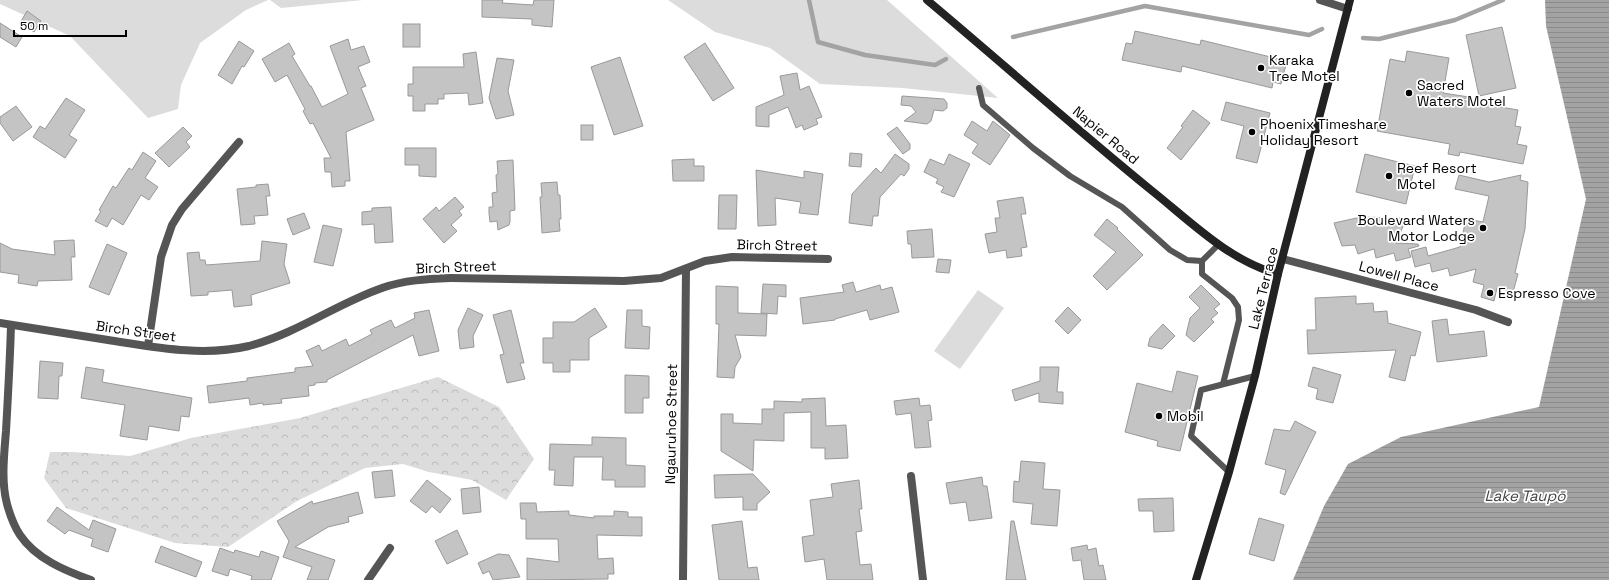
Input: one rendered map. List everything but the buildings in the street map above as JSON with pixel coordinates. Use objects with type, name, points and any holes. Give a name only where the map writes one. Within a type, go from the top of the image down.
[{"type":"main road","name":"Napier Road","points":[[927,0],[1126,170],[1219,244],[1230,252],[1264,270],[1278,274]]},
{"type":"main road","name":"Lake Terrace","points":[[1196,580],[1229,472],[1255,376],[1278,274],[1350,0]]},
{"type":"street","points":[[1320,0],[1348,9]]},
{"type":"street","points":[[148,346],[161,257],[172,225],[182,209],[239,142]]},
{"type":"street","name":"Birch Street","points":[[0,323],[193,352],[219,350],[248,346],[273,339],[361,296],[384,288],[413,281],[451,278],[624,281],[661,278],[705,261],[732,257],[828,259]]},
{"type":"street","name":"Lowell Place","points":[[1283,259],[1476,310],[1508,322]]},
{"type":"street","name":"Ngauruhoe Street","points":[[683,580],[686,269]]},
{"type":"street","points":[[11,325],[4,457],[6,504],[20,536],[32,548],[59,567],[91,580]]},
{"type":"street","points":[[911,476],[924,580]]},
{"type":"street","points":[[368,580],[390,548]]},
{"type":"lane","points":[[979,88],[984,105],[1033,148],[1070,176],[1122,206],[1170,250],[1187,260],[1202,261]]},
{"type":"lane","points":[[1219,244],[1202,261],[1202,274],[1232,298],[1238,307],[1239,320],[1223,384]]},
{"type":"lane","points":[[1229,472],[1191,436],[1201,390],[1255,376]]},
{"type":"green space","points":[[0,0],[268,0],[246,10],[200,43],[181,85],[178,109],[148,118],[70,36],[0,4]]},
{"type":"green space","points":[[270,0],[363,0],[281,8]]},
{"type":"green space","points":[[668,0],[887,0],[998,98],[903,88],[820,84],[770,48],[715,32]]},
{"type":"green space","points":[[978,290],[1004,308],[960,369],[934,351]]},
{"type":"green space","points":[[438,377],[499,407],[534,459],[506,500],[472,480],[429,472],[403,464],[365,468],[297,501],[228,547],[175,543],[66,508],[44,478],[50,452],[130,456],[191,438],[300,418]]},
{"type":"water","name":"Lake Taupō","points":[[1545,0],[1609,0],[1609,580],[1293,580],[1324,506],[1348,464],[1401,437],[1539,407],[1586,199],[1546,26]]},
{"type":"waterway","points":[[809,0],[818,42],[865,55],[935,65],[946,59]]},
{"type":"waterway","points":[[1363,38],[1379,39],[1455,20],[1503,0]]},
{"type":"waterway","points":[[1013,37],[1145,6],[1309,35],[1322,29]]},
{"type":"place","name":"Karaka Tree Motel","points":[[1261,68]]},
{"type":"place","name":"Sacred Waters Motel","points":[[1409,93]]},
{"type":"place","name":"Phoenix Timeshare Holiday Resort","points":[[1252,132]]},
{"type":"place","name":"Reef Resort Motel","points":[[1389,176]]},
{"type":"place","name":"Boulevard Waters Motor Lodge","points":[[1483,228]]},
{"type":"place","name":"Espresso Cove","points":[[1490,293]]},
{"type":"place","name":"Mobil","points":[[1159,416]]}]
